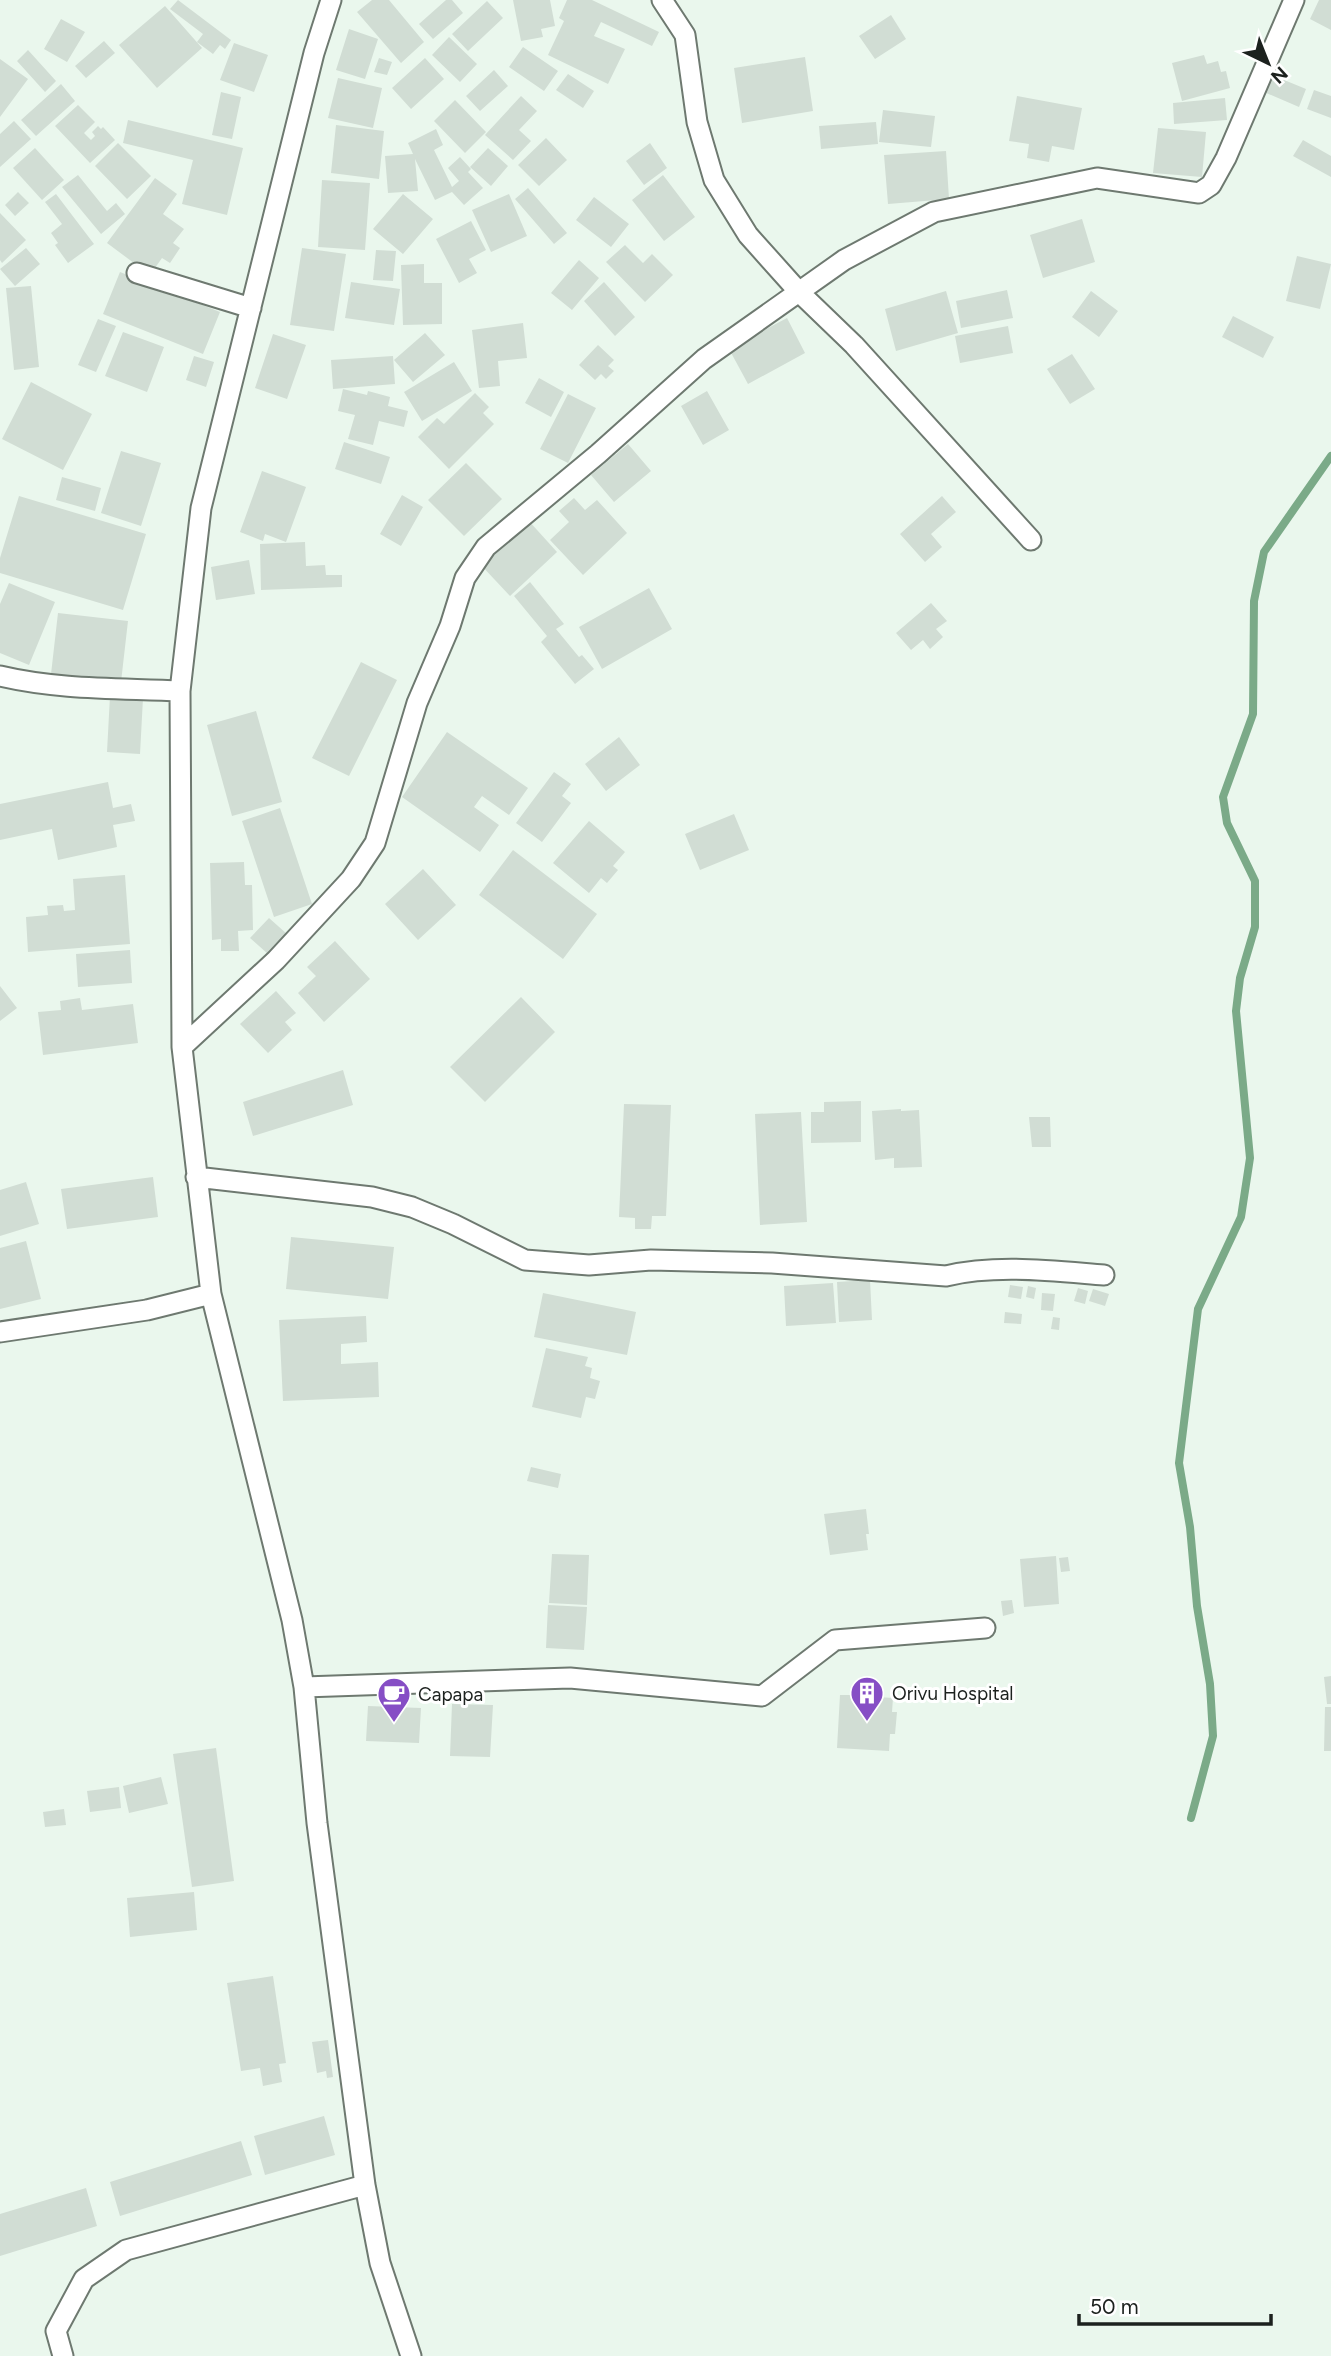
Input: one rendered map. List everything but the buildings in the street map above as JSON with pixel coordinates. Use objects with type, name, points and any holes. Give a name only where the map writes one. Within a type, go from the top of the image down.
[{"type":"street","points":[[331,0],[314,53],[201,509],[180,691],[182,1047],[211,1294],[292,1620],[304,1687],[317,1823],[365,2185],[380,2263],[411,2356]]},
{"type":"street","points":[[662,0],[685,35],[697,122],[714,180],[748,235],[799,292],[854,345],[1031,540]]},
{"type":"street","points":[[182,1047],[276,960],[351,880],[375,843],[417,703],[450,626],[465,578],[486,547],[598,454],[704,359],[844,260],[934,212],[1097,178],[1199,193],[1211,185],[1226,158],[1294,0]]},
{"type":"street","points":[[138,273],[251,308]]},
{"type":"street","points":[[0,676],[66,686],[180,691]]},
{"type":"street","points":[[196,1177],[372,1197],[412,1207],[525,1260],[589,1265],[651,1260],[772,1263],[946,1276],[968,1270],[1056,1271],[1104,1275]]},
{"type":"street","points":[[0,1332],[147,1310],[211,1294]]},
{"type":"street","points":[[304,1687],[570,1678],[762,1696],[835,1640],[985,1628]]},
{"type":"street","points":[[63,2356],[56,2331],[84,2279],[126,2250],[365,2185]]},
{"type":"waterway","points":[[1191,1818],[1213,1736],[1210,1684],[1179,1463],[1198,1309],[1241,1217],[1250,1158],[1236,1011],[1240,978],[1255,927],[1255,881],[1227,823],[1223,797],[1253,714],[1254,601],[1264,552],[1331,456]]},
{"type":"place","name":"Orivu Hospital","points":[[867,1723]]},
{"type":"place","name":"Capapa","points":[[394,1724]]}]
